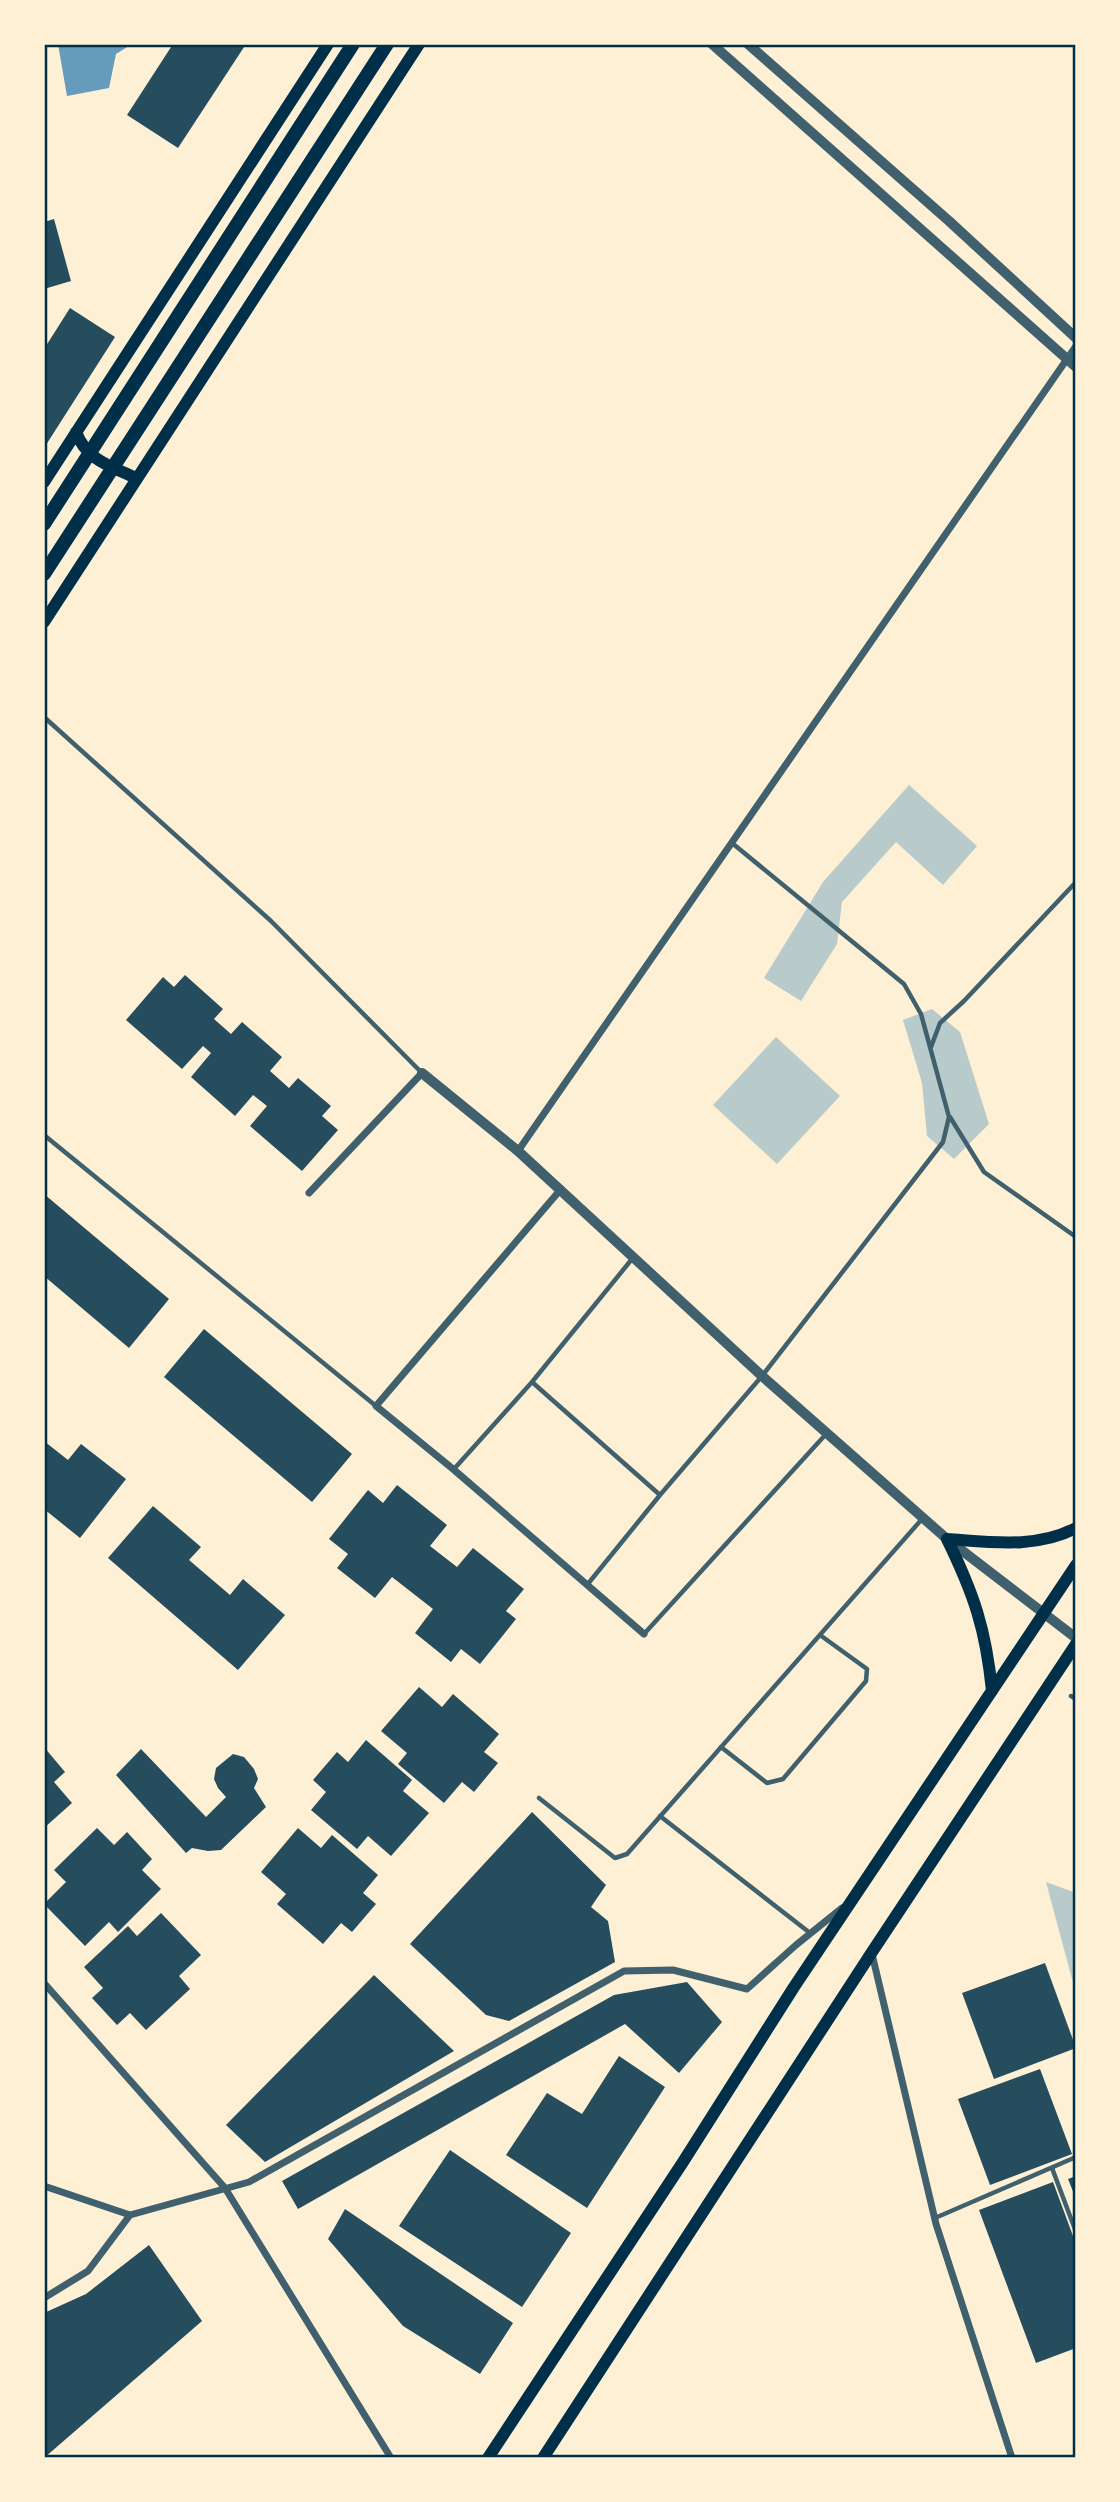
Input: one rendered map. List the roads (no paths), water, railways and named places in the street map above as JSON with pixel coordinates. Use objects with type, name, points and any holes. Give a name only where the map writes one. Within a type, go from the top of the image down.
[{"type":"highway","points":[[44,524],[353,44]]},
{"type":"highway","points":[[44,574],[387,44]]},
{"type":"main road","points":[[46,476],[328,44]]},
{"type":"main road","points":[[44,621],[419,44]]},
{"type":"main road","points":[[76,432],[80,443],[104,465],[136,478]]},
{"type":"main road","points":[[992,1691],[980,1616],[947,1539],[1014,1543],[1041,1541],[1076,1528]]},
{"type":"main road","points":[[488,2458],[851,1901],[1076,1565]]},
{"type":"main road","points":[[543,2458],[1076,1644]]},
{"type":"street","points":[[712,44],[1072,363]]},
{"type":"street","points":[[748,44],[949,221],[1076,338]]},
{"type":"street","points":[[518,1151],[1072,363],[1076,346]]},
{"type":"street","points":[[309,1193],[422,1073],[561,1189],[762,1376],[947,1539],[1076,1638]]},
{"type":"street","points":[[561,1189],[376,1406],[644,1634]]},
{"type":"street","points":[[44,2186],[130,2215],[249,2182],[624,1971],[673,1970],[747,1989],[851,1901]]},
{"type":"street","points":[[872,1952],[935,2218],[1012,2458]]},
{"type":"street","points":[[44,1983],[225,2189],[391,2458]]},
{"type":"street","points":[[44,2298],[88,2270],[130,2215]]},
{"type":"lane","points":[[44,717],[271,921],[422,1073]]},
{"type":"lane","points":[[732,843],[904,984],[921,1014],[949,1117],[984,1172],[1076,1237]]},
{"type":"lane","points":[[930,1048],[940,1023],[964,1001],[1076,881]]},
{"type":"lane","points":[[587,1585],[762,1376],[943,1142],[949,1117]]},
{"type":"lane","points":[[44,1135],[376,1406]]},
{"type":"lane","points":[[453,1469],[532,1382],[634,1257]]},
{"type":"lane","points":[[532,1382],[660,1495]]},
{"type":"lane","points":[[644,1634],[827,1433]]},
{"type":"lane","points":[[539,1798],[615,1858],[626,1854],[923,1518]]},
{"type":"lane","points":[[721,1747],[767,1783],[783,1779],[866,1681],[867,1669],[820,1635]]},
{"type":"lane","points":[[660,1816],[811,1934]]},
{"type":"lane","points":[[935,2218],[1076,2157]]},
{"type":"lane","points":[[1052,2168],[1076,2232]]},
{"type":"water","points":[[58,44],[132,44],[116,54],[109,88],[67,96]]}]
